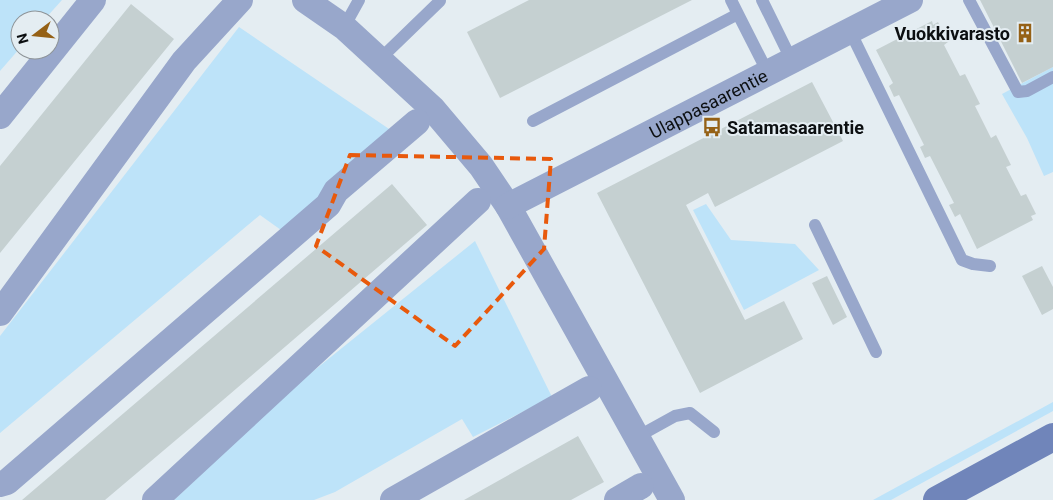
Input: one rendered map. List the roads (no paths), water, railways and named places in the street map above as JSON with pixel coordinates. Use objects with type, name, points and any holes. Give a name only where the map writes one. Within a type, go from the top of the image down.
[{"type":"main road","points":[[937,500],[1053,437]]},
{"type":"street","points":[[0,116],[93,0]]},
{"type":"street","points":[[0,313],[184,61],[240,0]]},
{"type":"street","points":[[305,0],[344,27],[379,60],[424,115],[480,166],[508,206],[597,384],[637,437],[672,500]]},
{"type":"street","name":"Ulappasaarentie","points":[[508,206],[910,0]]},
{"type":"street","points":[[0,484],[7,482],[328,205],[336,191],[424,115]]},
{"type":"street","points":[[155,500],[478,201]]},
{"type":"street","points":[[393,500],[597,384]]},
{"type":"street","points":[[617,500],[640,486]]},
{"type":"lane","points":[[344,27],[359,0]]},
{"type":"lane","points":[[731,0],[768,73]]},
{"type":"lane","points":[[762,0],[792,60]]},
{"type":"lane","points":[[969,0],[1018,92],[1027,91],[1053,77]]},
{"type":"lane","points":[[379,60],[440,1]]},
{"type":"lane","points":[[533,121],[738,14]]},
{"type":"lane","points":[[850,31],[962,260],[973,264],[990,266]]},
{"type":"lane","points":[[814,225],[876,352]]},
{"type":"lane","points":[[637,437],[674,416],[690,413],[714,432]]},
{"type":"place","name":"Vuokkivarasto","points":[[1025,33]]},
{"type":"place","name":"Satamasaarentie","points":[[712,127]]}]
